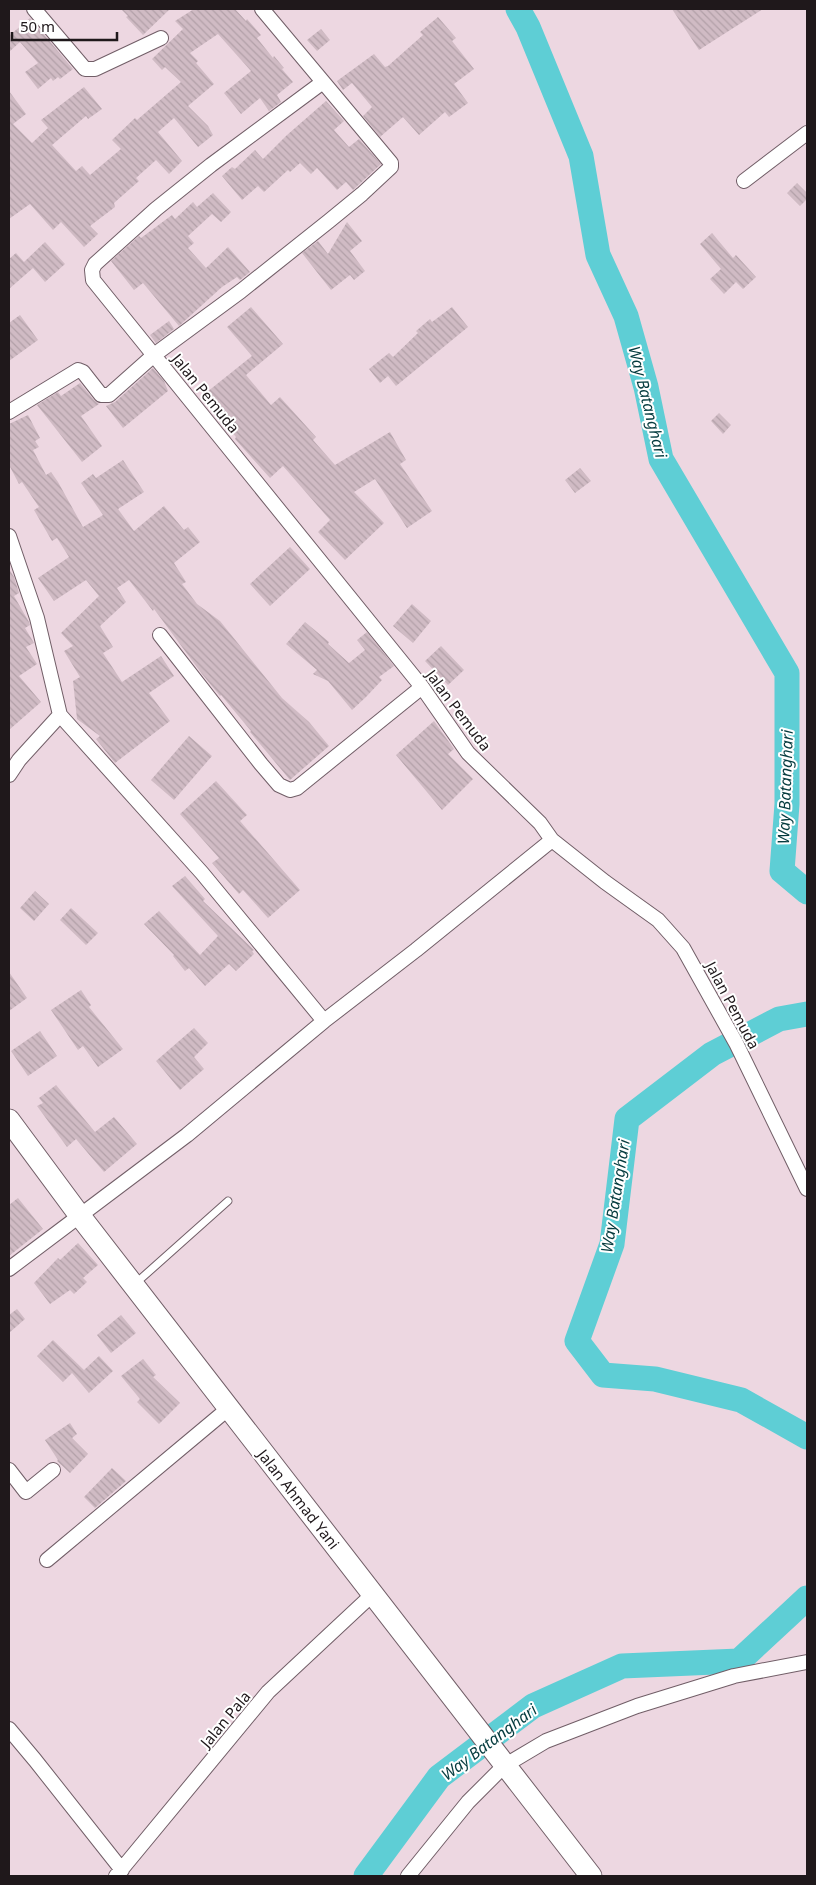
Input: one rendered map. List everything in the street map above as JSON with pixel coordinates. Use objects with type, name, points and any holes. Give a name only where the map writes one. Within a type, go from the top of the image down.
[{"type":"main road","name":"Jalan Ahmad Yani","points":[[9,1120],[80,1216],[452,1696],[500,1761],[591,1876]]},
{"type":"street","points":[[34,9],[85,69],[96,69],[162,38]]},
{"type":"street","points":[[9,412],[78,370],[83,372],[101,395],[106,396],[154,355],[249,285],[362,194],[391,167],[391,163],[262,9]]},
{"type":"street","name":"Jalan Pemuda","points":[[322,82],[267,122],[156,209],[101,257],[92,270],[94,280],[422,687],[468,753],[540,823],[552,840],[605,882],[658,920],[683,948],[711,995],[807,1189]]},
{"type":"street","points":[[744,182],[807,132]]},
{"type":"street","points":[[9,536],[37,618],[60,715],[202,873],[324,1021]]},
{"type":"street","points":[[160,635],[261,764],[279,785],[290,790],[297,788],[422,687]]},
{"type":"street","points":[[9,775],[19,760],[60,715]]},
{"type":"street","points":[[9,1269],[186,1135],[324,1021],[416,950],[552,840]]},
{"type":"street","points":[[47,1560],[230,1408]]},
{"type":"street","points":[[9,1470],[26,1492],[53,1470]]},
{"type":"street","name":"Jalan Pala","points":[[119,1873],[268,1692],[373,1594]]},
{"type":"street","points":[[408,1876],[500,1761],[546,1740],[637,1706],[734,1676],[807,1662]]},
{"type":"street","points":[[9,1729],[119,1873]]},
{"type":"lane","points":[[134,1285],[228,1201]]},
{"type":"building","points":[[121,9],[170,9],[143,35]]},
{"type":"building","points":[[194,9],[235,9],[246,21],[247,19],[261,35],[257,38],[284,68],[282,69],[293,82],[277,95],[281,102],[269,111],[260,98],[241,114],[224,93],[251,71],[218,34],[190,53],[214,84],[188,106],[208,126],[213,135],[198,147],[174,118],[158,132],[182,161],[169,174],[156,160],[136,178],[139,181],[114,203],[115,207],[90,226],[98,234],[84,247],[61,222],[53,230],[30,204],[9,219],[9,91],[26,114],[13,124],[32,143],[48,128],[41,120],[84,87],[102,109],[88,119],[86,116],[52,145],[76,171],[82,166],[90,175],[121,149],[112,140],[135,118],[137,120],[181,82],[165,67],[162,70],[152,59],[183,29],[175,21]]},
{"type":"building","points":[[672,9],[763,9],[699,50]]},
{"type":"building","points":[[438,17],[456,38],[452,41],[474,69],[454,84],[468,103],[449,117],[445,112],[419,135],[403,117],[380,137],[363,116],[372,107],[352,83],[343,90],[337,81],[374,54],[385,67],[388,66],[423,35],[420,32]]},
{"type":"building","points":[[30,18],[73,69],[60,79],[58,77],[53,81],[51,78],[38,89],[25,72],[38,63],[20,42],[9,52],[9,36]]},
{"type":"building","points":[[321,29],[330,40],[317,51],[307,40]]},
{"type":"building","points":[[326,101],[344,121],[334,130],[349,147],[359,139],[381,164],[353,190],[346,182],[337,190],[317,168],[311,174],[300,163],[290,172],[288,170],[264,192],[258,186],[242,200],[222,176],[232,167],[235,169],[255,150],[263,159]]},
{"type":"building","points":[[797,183],[807,193],[807,199],[800,206],[787,193]]},
{"type":"building","points":[[213,193],[231,212],[221,222],[212,214],[188,236],[194,243],[188,248],[206,268],[228,247],[250,272],[240,280],[237,277],[222,287],[179,326],[143,283],[134,290],[111,261],[139,236],[141,238],[172,215],[175,219],[193,202],[197,207]]},
{"type":"building","points":[[347,222],[362,241],[350,251],[365,271],[354,280],[350,275],[331,290],[302,253],[318,241],[328,254]]},
{"type":"building","points":[[712,233],[733,258],[736,255],[756,277],[743,289],[736,282],[724,294],[710,279],[721,269],[700,244]]},
{"type":"building","points":[[45,242],[65,264],[45,282],[33,268],[9,289],[9,259],[16,253],[24,262]]},
{"type":"building","points":[[251,307],[283,344],[246,375],[271,405],[280,397],[316,437],[313,440],[335,465],[390,432],[406,460],[400,464],[432,511],[407,528],[375,479],[354,492],[384,523],[345,560],[318,532],[330,520],[283,466],[270,478],[235,439],[236,437],[202,396],[252,356],[227,327]]},
{"type":"building","points":[[452,307],[468,327],[396,386],[388,376],[380,383],[369,369],[389,353],[393,357],[418,333],[416,331],[430,319],[432,322]]},
{"type":"building","points":[[20,315],[38,340],[9,361],[9,323]]},
{"type":"building","points":[[169,321],[174,329],[156,343],[150,335]]},
{"type":"building","points":[[153,368],[164,381],[168,391],[123,428],[106,406],[115,402]]},
{"type":"building","points":[[80,383],[99,404],[81,416],[102,446],[82,462],[37,405],[58,392],[61,396]]},
{"type":"building","points":[[719,413],[731,425],[723,434],[711,421]]},
{"type":"building","points":[[28,415],[40,438],[35,441],[39,447],[33,450],[46,475],[51,472],[58,482],[83,527],[103,515],[81,483],[93,474],[96,478],[123,460],[144,492],[118,509],[134,531],[164,506],[184,530],[188,527],[200,542],[174,563],[186,582],[182,584],[197,604],[220,621],[282,698],[309,722],[329,746],[290,780],[202,674],[154,609],[153,611],[129,580],[117,588],[126,602],[100,626],[113,647],[103,653],[122,682],[161,656],[174,676],[149,693],[170,721],[115,763],[96,739],[100,736],[77,719],[73,681],[80,677],[64,651],[73,646],[61,633],[99,596],[86,580],[54,601],[38,578],[69,557],[57,538],[52,541],[34,510],[39,507],[22,482],[19,484],[9,465],[9,424]]},
{"type":"building","points":[[580,468],[591,481],[575,493],[565,480]]},
{"type":"building","points":[[290,547],[310,569],[270,606],[250,584]]},
{"type":"building","points":[[9,569],[14,577],[19,593],[14,596],[29,622],[30,625],[25,628],[34,643],[26,647],[37,664],[19,676],[41,702],[9,730]]},
{"type":"building","points":[[412,604],[431,621],[413,643],[393,626]]},
{"type":"building","points":[[305,622],[329,642],[328,644],[349,663],[365,650],[357,640],[367,632],[394,666],[379,677],[382,680],[352,710],[328,681],[313,674],[317,670],[286,644]]},
{"type":"building","points":[[441,646],[464,670],[448,685],[425,661]]},
{"type":"building","points":[[434,721],[454,749],[448,754],[473,779],[442,810],[396,755]]},
{"type":"building","points":[[189,736],[212,756],[174,800],[151,780]]},
{"type":"building","points":[[216,781],[247,815],[240,821],[300,890],[268,918],[243,890],[239,894],[212,863],[219,858],[180,814]]},
{"type":"building","points":[[185,876],[205,899],[203,901],[254,950],[252,951],[254,954],[236,971],[229,964],[205,986],[189,968],[185,971],[174,955],[144,924],[159,911],[200,955],[218,936],[172,886]]},
{"type":"building","points":[[35,891],[49,904],[34,921],[20,908]]},
{"type":"building","points":[[71,908],[98,933],[86,945],[60,920]]},
{"type":"building","points":[[9,972],[27,998],[9,1011]]},
{"type":"building","points":[[81,990],[91,1005],[89,1007],[123,1049],[98,1067],[83,1046],[78,1050],[51,1010]]},
{"type":"building","points":[[194,1028],[208,1043],[194,1057],[204,1069],[180,1090],[156,1061]]},
{"type":"building","points":[[40,1031],[57,1056],[28,1076],[11,1051]]},
{"type":"building","points":[[56,1085],[95,1132],[114,1117],[137,1144],[104,1172],[76,1139],[67,1147],[37,1106],[43,1103],[39,1098]]},
{"type":"building","points":[[18,1198],[43,1229],[9,1256],[9,1205]]},
{"type":"building","points":[[78,1243],[98,1265],[83,1278],[87,1282],[74,1294],[70,1290],[50,1304],[34,1283],[58,1258],[60,1260]]},
{"type":"building","points":[[17,1309],[25,1319],[9,1333],[9,1315]]},
{"type":"building","points":[[121,1315],[136,1333],[111,1353],[97,1335]]},
{"type":"building","points":[[53,1340],[84,1370],[99,1356],[113,1371],[89,1393],[72,1373],[63,1382],[37,1356]]},
{"type":"building","points":[[143,1359],[156,1375],[153,1377],[180,1403],[159,1424],[137,1402],[140,1399],[121,1376]]},
{"type":"building","points":[[70,1423],[77,1434],[72,1438],[88,1454],[70,1473],[57,1461],[45,1440]]},
{"type":"building","points":[[112,1468],[126,1481],[95,1508],[84,1497]]},
{"type":"waterway","name":"Way Batanghari","points":[[518,9],[528,27],[581,156],[598,255],[626,316],[646,387],[661,459],[787,673],[787,804],[782,871],[807,892]]},
{"type":"waterway","name":"Way Batanghari","points":[[807,1014],[779,1019],[712,1054],[627,1119],[612,1244],[577,1341],[603,1375],[655,1379],[741,1400],[807,1437]]},
{"type":"waterway","name":"Way Batanghari","points":[[366,1876],[439,1777],[533,1706],[622,1666],[739,1661],[807,1598]]}]
